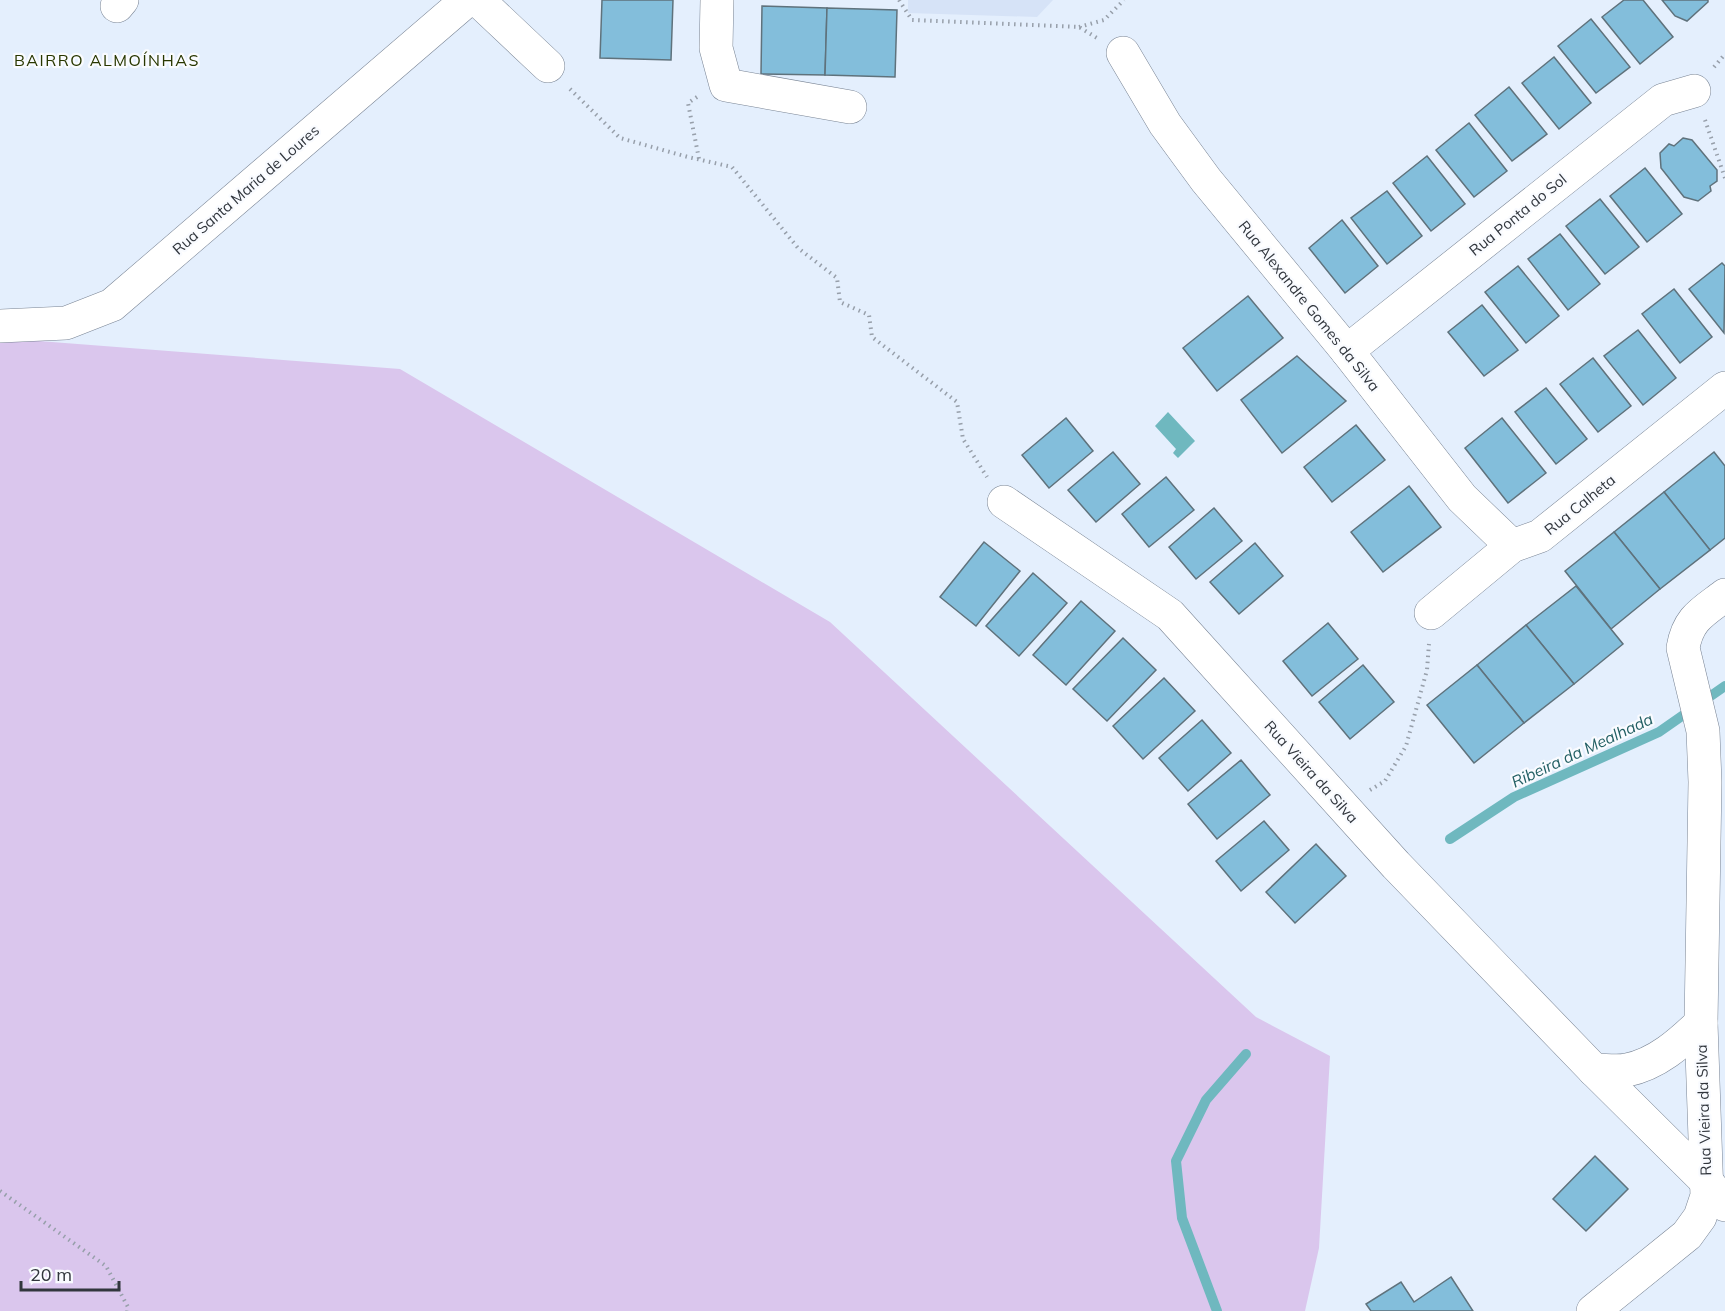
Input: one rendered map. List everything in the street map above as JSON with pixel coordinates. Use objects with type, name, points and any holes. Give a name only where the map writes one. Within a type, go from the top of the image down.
[{"type":"street","name":"Rua Santa Maria de Loures","points":[[0,326],[66,323],[112,305],[467,0]]},
{"type":"street","points":[[478,0],[548,66]]},
{"type":"street","points":[[717,0],[716,48],[726,86],[850,107]]},
{"type":"street","name":"Rua Alexandre Gomes da Silva","points":[[1123,53],[1165,124],[1206,180],[1347,351],[1462,498],[1512,546]]},
{"type":"street","name":"Rua Ponta do Sol","points":[[1347,351],[1663,100],[1694,91]]},
{"type":"street","name":"Rua Calheta","points":[[1431,613],[1512,546],[1540,537],[1725,388]]},
{"type":"street","name":"Rua Vieira da Silva","points":[[1004,502],[1170,615],[1396,865],[1716,1194]]},
{"type":"street","name":"Rua Vieira da Silva","points":[[1716,1194],[1701,1023],[1705,782],[1703,731],[1683,648],[1690,624],[1699,614],[1725,595]]},
{"type":"street","name":"Rua Vieira da Silva","points":[[1594,1070],[1627,1070],[1657,1059],[1682,1041],[1701,1023]]},
{"type":"street","points":[[1593,1311],[1687,1235],[1700,1216],[1707,1196],[1716,1194]]},
{"type":"path","points":[[899,0],[912,20],[1079,27],[1104,20],[1124,0]]},
{"type":"path","points":[[1079,27],[1123,53]]},
{"type":"path","points":[[548,66],[620,138],[732,166],[798,248],[837,278],[840,303],[869,315],[872,337],[957,402],[963,439],[1004,502]]},
{"type":"path","points":[[699,159],[688,103],[724,79]]},
{"type":"path","points":[[1694,91],[1725,178]]},
{"type":"path","points":[[1342,806],[1385,781],[1406,746],[1427,670],[1431,613]]},
{"type":"path","points":[[0,1191],[106,1266],[128,1307],[127,1311]]},
{"type":"shaded area","points":[[908,0],[1053,0],[1037,17],[908,13]]},
{"type":"shaded area","points":[[0,338],[400,369],[830,622],[1256,1017],[1330,1056],[1319,1248],[1305,1311],[0,1311]]},
{"type":"water","points":[[1168,412],[1195,441],[1178,458],[1173,453],[1176,449],[1155,426]]},
{"type":"building","points":[[602,0],[673,0],[671,60],[600,58]]},
{"type":"building","points":[[1624,0],[1643,0],[1673,37],[1640,64],[1602,17]]},
{"type":"building","points":[[1662,0],[1708,0],[1708,2],[1687,21],[1675,16]]},
{"type":"building","points":[[762,6],[827,8],[825,75],[761,74]]},
{"type":"building","points":[[827,8],[897,10],[895,77],[825,75]]},
{"type":"building","points":[[1591,19],[1630,67],[1596,93],[1558,46]]},
{"type":"building","points":[[1554,57],[1591,103],[1559,129],[1522,83]]},
{"type":"building","points":[[1509,87],[1547,134],[1512,161],[1475,115]]},
{"type":"building","points":[[1469,123],[1507,171],[1474,197],[1436,150]]},
{"type":"building","points":[[1683,138],[1692,140],[1717,170],[1717,181],[1710,186],[1711,191],[1698,201],[1684,197],[1661,168],[1660,153],[1669,144],[1674,146]]},
{"type":"building","points":[[1427,156],[1465,204],[1431,231],[1393,183]]},
{"type":"building","points":[[1645,168],[1682,214],[1647,242],[1610,196]]},
{"type":"building","points":[[1387,191],[1422,236],[1387,264],[1351,218]]},
{"type":"building","points":[[1600,199],[1639,247],[1605,274],[1566,226]]},
{"type":"building","points":[[1342,220],[1378,266],[1345,293],[1309,248]]},
{"type":"building","points":[[1560,234],[1600,284],[1568,310],[1528,259]]},
{"type":"building","points":[[1722,263],[1725,266],[1724,333],[1689,289]]},
{"type":"building","points":[[1518,266],[1559,316],[1526,343],[1485,292]]},
{"type":"building","points":[[1674,289],[1712,337],[1680,363],[1642,314]]},
{"type":"building","points":[[1248,296],[1283,338],[1217,391],[1183,348]]},
{"type":"building","points":[[1482,305],[1518,350],[1484,376],[1448,332]]},
{"type":"building","points":[[1638,330],[1676,378],[1643,405],[1604,356]]},
{"type":"building","points":[[1297,356],[1346,401],[1282,453],[1241,400]]},
{"type":"building","points":[[1593,358],[1631,406],[1598,432],[1560,384]]},
{"type":"building","points":[[1546,388],[1587,439],[1556,464],[1515,412]]},
{"type":"building","points":[[1066,418],[1093,451],[1049,488],[1022,455]]},
{"type":"building","points":[[1502,418],[1546,473],[1508,503],[1465,448]]},
{"type":"building","points":[[1356,425],[1385,460],[1332,502],[1304,467]]},
{"type":"building","points":[[1113,452],[1140,484],[1096,522],[1068,490]]},
{"type":"building","points":[[1714,452],[1725,466],[1725,538],[1710,550],[1664,492]]},
{"type":"building","points":[[1166,477],[1194,510],[1149,547],[1122,514]]},
{"type":"building","points":[[1409,486],[1441,527],[1383,572],[1351,532]]},
{"type":"building","points":[[1664,492],[1710,550],[1660,589],[1614,532]]},
{"type":"building","points":[[1214,508],[1242,541],[1196,579],[1169,547]]},
{"type":"building","points":[[1614,532],[1660,589],[1611,629],[1565,571]]},
{"type":"building","points":[[984,542],[1020,571],[976,626],[940,597]]},
{"type":"building","points":[[1255,543],[1283,576],[1239,614],[1210,582]]},
{"type":"building","points":[[1033,573],[1067,603],[1019,656],[986,626]]},
{"type":"building","points":[[1576,586],[1623,644],[1574,684],[1526,625]]},
{"type":"building","points":[[1081,601],[1115,631],[1066,685],[1033,655]]},
{"type":"building","points":[[1328,623],[1358,659],[1312,696],[1283,661]]},
{"type":"building","points":[[1526,625],[1574,684],[1524,723],[1477,665]]},
{"type":"building","points":[[1123,638],[1156,670],[1107,721],[1073,689]]},
{"type":"building","points":[[1363,665],[1394,702],[1350,739],[1319,702]]},
{"type":"building","points":[[1477,665],[1524,723],[1474,763],[1427,705]]},
{"type":"building","points":[[1164,678],[1195,711],[1143,759],[1113,726]]},
{"type":"building","points":[[1202,720],[1231,753],[1188,791],[1159,758]]},
{"type":"building","points":[[1241,760],[1270,795],[1217,839],[1188,804]]},
{"type":"building","points":[[1264,821],[1289,850],[1241,891],[1216,861]]},
{"type":"building","points":[[1316,844],[1346,876],[1295,923],[1266,892]]},
{"type":"building","points":[[1595,1156],[1628,1189],[1586,1231],[1553,1199]]},
{"type":"building","points":[[1451,1277],[1473,1311],[1371,1311],[1366,1304],[1401,1282],[1414,1302]]},
{"type":"waterway","name":"Ribeira da Mealhada","points":[[1450,839],[1514,797],[1659,732],[1725,686]]},
{"type":"waterway","name":"Ribeira da Mealhada","points":[[1217,1311],[1182,1218],[1176,1161],[1206,1100],[1246,1054]]},
{"type":"district","name":"BAIRRO ALMOÍNHAS","points":[[107,60]]}]
